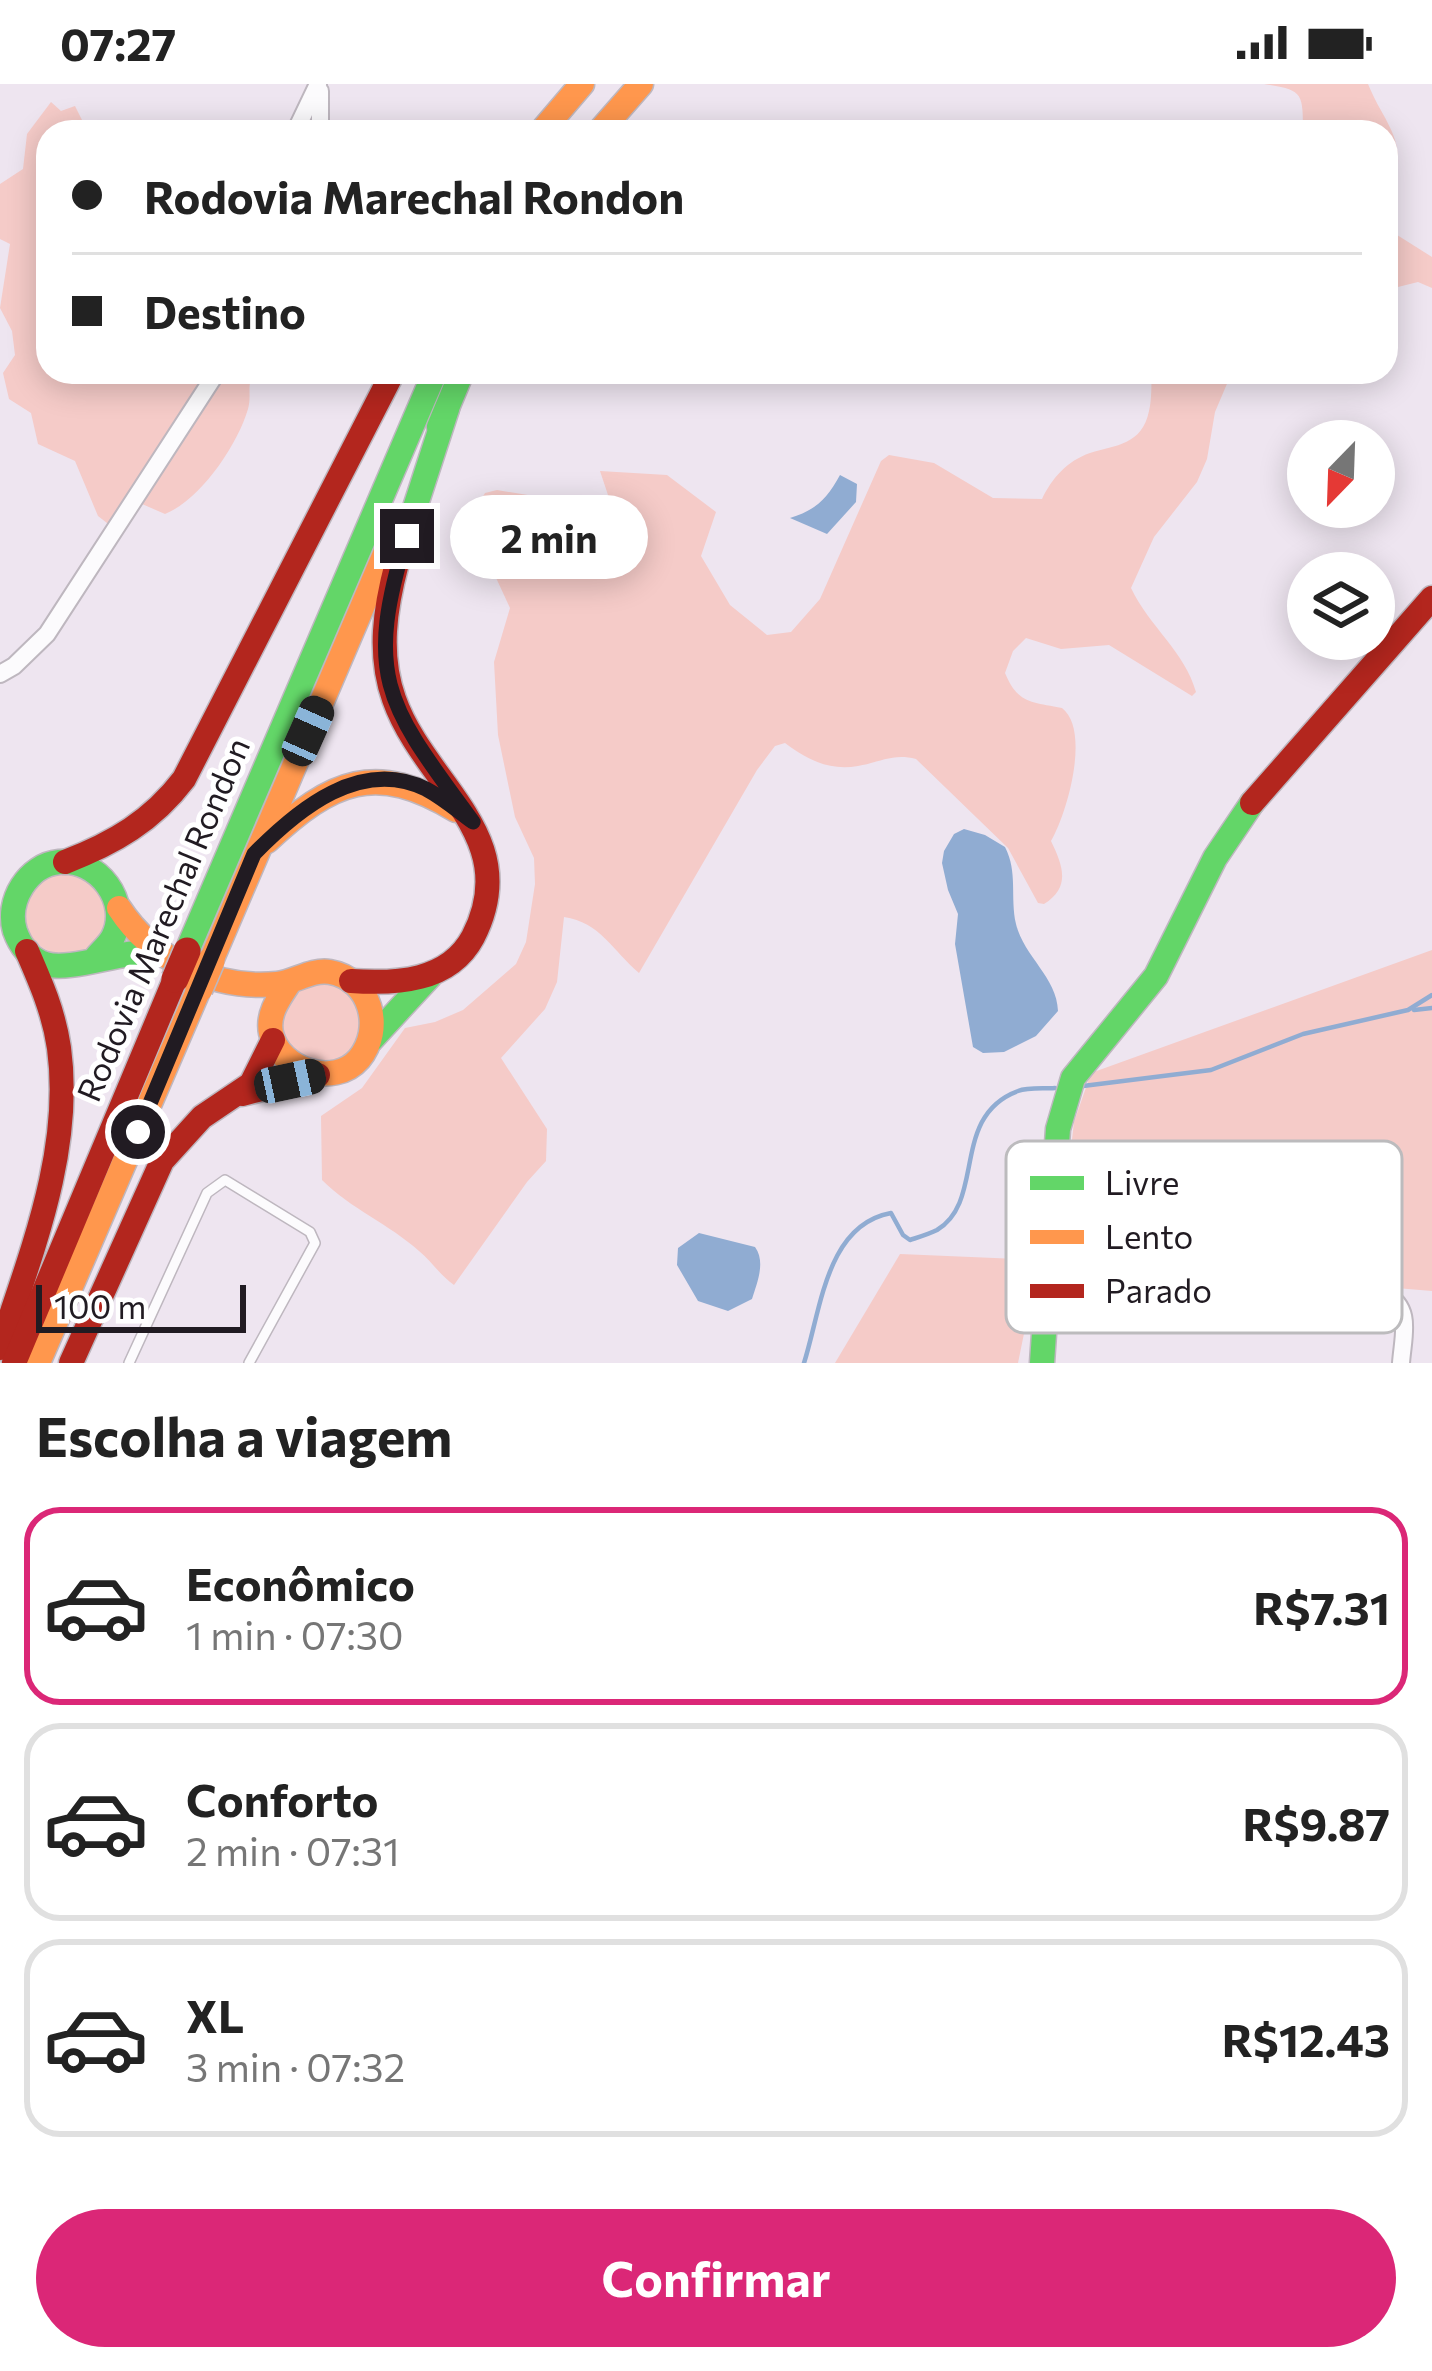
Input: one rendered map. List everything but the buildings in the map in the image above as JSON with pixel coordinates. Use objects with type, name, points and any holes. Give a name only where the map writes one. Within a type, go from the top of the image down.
[{"type":"main road","points":[[552,120],[583,84]]},
{"type":"main road","points":[[585,120],[616,84]]},
{"type":"main road","points":[[610,120],[641,84]]},
{"type":"main road","points":[[0,1348],[52,1185],[62,1107],[55,1021],[39,971],[12,930],[16,897],[40,868],[101,849],[145,824],[184,779],[382,384]]},
{"type":"main road","name":"Rodovia Marechal Rondon","points":[[38,1363],[199,972],[430,384]]},
{"type":"main road","name":"Rodovia Marechal Rondon","points":[[14,1363],[254,854],[457,384]]},
{"type":"main road","points":[[239,1094],[351,1066],[430,976],[459,956],[473,939],[488,900],[489,865],[473,822],[411,736],[395,707],[385,666],[392,586],[447,410]]},
{"type":"main road","points":[[1057,1141],[1073,1078],[1156,976],[1215,858],[1262,789],[1432,598]]},
{"type":"main road","points":[[254,854],[294,815],[370,779],[390,778],[428,790],[473,822]]},
{"type":"main road","points":[[65,862],[94,870],[114,893],[134,932],[155,952],[199,972],[253,985],[289,983],[327,971],[351,981],[405,982],[430,976]]},
{"type":"main road","points":[[95,959],[115,937],[119,908]]},
{"type":"main road","points":[[12,930],[39,960],[67,968],[125,952],[155,952]]},
{"type":"main road","points":[[199,972],[272,1035],[291,1064],[319,1075]]},
{"type":"main road","points":[[351,981],[371,1007],[371,1040]]},
{"type":"main road","points":[[70,1363],[162,1161],[202,1117],[239,1094],[261,1071],[272,1035],[274,1004],[289,983]]},
{"type":"main road","points":[[1042,1363],[1045,1333]]},
{"type":"street","points":[[302,120],[319,84]]},
{"type":"street","points":[[319,84],[320,120]]},
{"type":"street","points":[[0,674],[47,634],[209,384]]},
{"type":"street","points":[[1401,1363],[1402,1306]]},
{"type":"lane","points":[[129,1363],[207,1193],[225,1180],[310,1232],[316,1244],[249,1363]]},
{"type":"shaded area","points":[[1264,84],[1368,84],[1385,120],[1302,120],[1301,101],[1287,88]]},
{"type":"shaded area","points":[[51,102],[61,111],[75,106],[82,120],[38,120]]},
{"type":"shaded area","points":[[36,122],[36,384],[250,384],[243,424],[226,455],[191,497],[165,514],[142,504],[120,522],[107,523],[98,516],[75,461],[38,444],[31,413],[9,399],[3,373],[15,355],[12,331],[0,308],[10,244],[0,239],[0,184],[23,169],[27,134]]},
{"type":"shaded area","points":[[1398,236],[1432,257],[1432,288],[1418,282],[1398,287]]},
{"type":"shaded area","points":[[1151,384],[1227,384],[1197,482],[1154,537],[1131,588],[1184,664],[1196,692],[1192,696],[1109,645],[1061,649],[1026,638],[1013,651],[1005,673],[1015,691],[1034,702],[1062,708],[1075,734],[1069,793],[1051,841],[1062,876],[1053,897],[1038,903],[1008,848],[916,759],[838,767],[811,759],[785,743],[775,746],[639,973],[597,931],[564,917],[557,982],[545,1009],[501,1058],[547,1129],[546,1161],[454,1285],[407,1241],[322,1180],[321,1116],[362,1088],[405,1028],[463,1010],[516,964],[526,942],[534,858],[515,817],[498,735],[494,662],[510,608],[473,528],[472,514],[485,493],[497,490],[606,508],[609,498],[600,471],[667,475],[716,512],[701,556],[730,605],[767,635],[791,632],[820,599],[881,461],[889,455],[934,463],[993,498],[1042,499],[1074,461],[1134,437],[1146,422]]},
{"type":"shaded area","points":[[66,871],[96,883],[108,913],[96,943],[66,955],[36,943],[24,913],[36,883]]},
{"type":"shaded area","points":[[1432,950],[1432,1291],[1402,1288],[1402,1141],[1072,1141],[1091,1073]]},
{"type":"shaded area","points":[[326,980],[359,1000],[364,1038],[337,1065],[299,1061],[278,1029],[290,993]]},
{"type":"shaded area","points":[[900,1254],[1006,1259],[1006,1333],[1024,1333],[1018,1363],[835,1363]]},
{"type":"water","points":[[840,475],[857,484],[856,502],[827,534],[790,518],[820,502]]},
{"type":"water","points":[[964,829],[1005,847],[1020,936],[1056,999],[1058,1011],[1036,1036],[1004,1052],[983,1053],[973,1047],[955,944],[958,914],[942,863],[954,834]]},
{"type":"water","points":[[699,1233],[755,1247],[760,1266],[752,1299],[728,1311],[698,1301],[677,1265],[678,1248]]},
{"type":"waterway","points":[[1083,1086],[1211,1070],[1303,1034],[1408,1010],[1432,995]]},
{"type":"waterway","points":[[1414,1010],[1432,1008]]},
{"type":"waterway","points":[[804,1363],[830,1273],[852,1234],[891,1213],[910,1240],[937,1230],[961,1200],[975,1138],[997,1103],[1022,1090],[1055,1088]]},
{"type":"traffic: fast","points":[[187,951],[430,384]]},
{"type":"traffic: fast","points":[[439,427],[457,384]]},
{"type":"traffic: fast","points":[[397,563],[447,409]]},
{"type":"traffic: fast","points":[[1057,1141],[1073,1078],[1156,976],[1215,858],[1252,803]]},
{"type":"traffic: fast","points":[[95,959],[117,924],[118,910],[107,885],[86,867],[73,863],[59,862],[38,870],[22,886],[13,920],[20,941],[35,959],[56,966],[155,952]]},
{"type":"traffic: fast","points":[[371,1040],[430,976]]},
{"type":"traffic: fast","points":[[1042,1363],[1044,1333]]},
{"type":"traffic: slow","points":[[551,120],[582,84]]},
{"type":"traffic: slow","points":[[610,120],[641,84]]},
{"type":"traffic: slow","points":[[211,961],[387,549]]},
{"type":"traffic: slow","points":[[267,841],[313,804],[356,784],[402,786],[456,810]]},
{"type":"traffic: slow","points":[[119,908],[149,943],[208,976],[254,985],[330,972],[355,984],[369,1007],[371,1034],[359,1059],[348,1068],[309,1071],[276,1046],[271,1019],[289,983]]},
{"type":"traffic: slow","points":[[199,989],[211,961]]},
{"type":"traffic: slow","points":[[38,1363],[199,989]]},
{"type":"traffic: jam","points":[[65,862],[131,829],[184,779],[387,384]]},
{"type":"traffic: jam","points":[[351,981],[420,977],[450,963],[473,937],[486,901],[487,869],[479,840],[408,730],[389,682],[385,631],[397,563]]},
{"type":"traffic: jam","points":[[1252,803],[1432,598]]},
{"type":"traffic: jam","points":[[0,1348],[46,1201],[60,1125],[57,1035],[27,951]]},
{"type":"traffic: jam","points":[[175,979],[187,951]]},
{"type":"traffic: jam","points":[[14,1363],[175,979]]},
{"type":"traffic: jam","points":[[71,1363],[162,1161],[202,1117],[251,1084],[273,1040]]},
{"type":"traffic: jam","points":[[242,1094],[318,1075]]},
{"type":"route","points":[[138,1132],[254,854],[271,836],[318,800],[370,779],[390,778],[428,790],[473,822],[411,736],[395,707],[385,666],[392,586],[407,536]]}]
